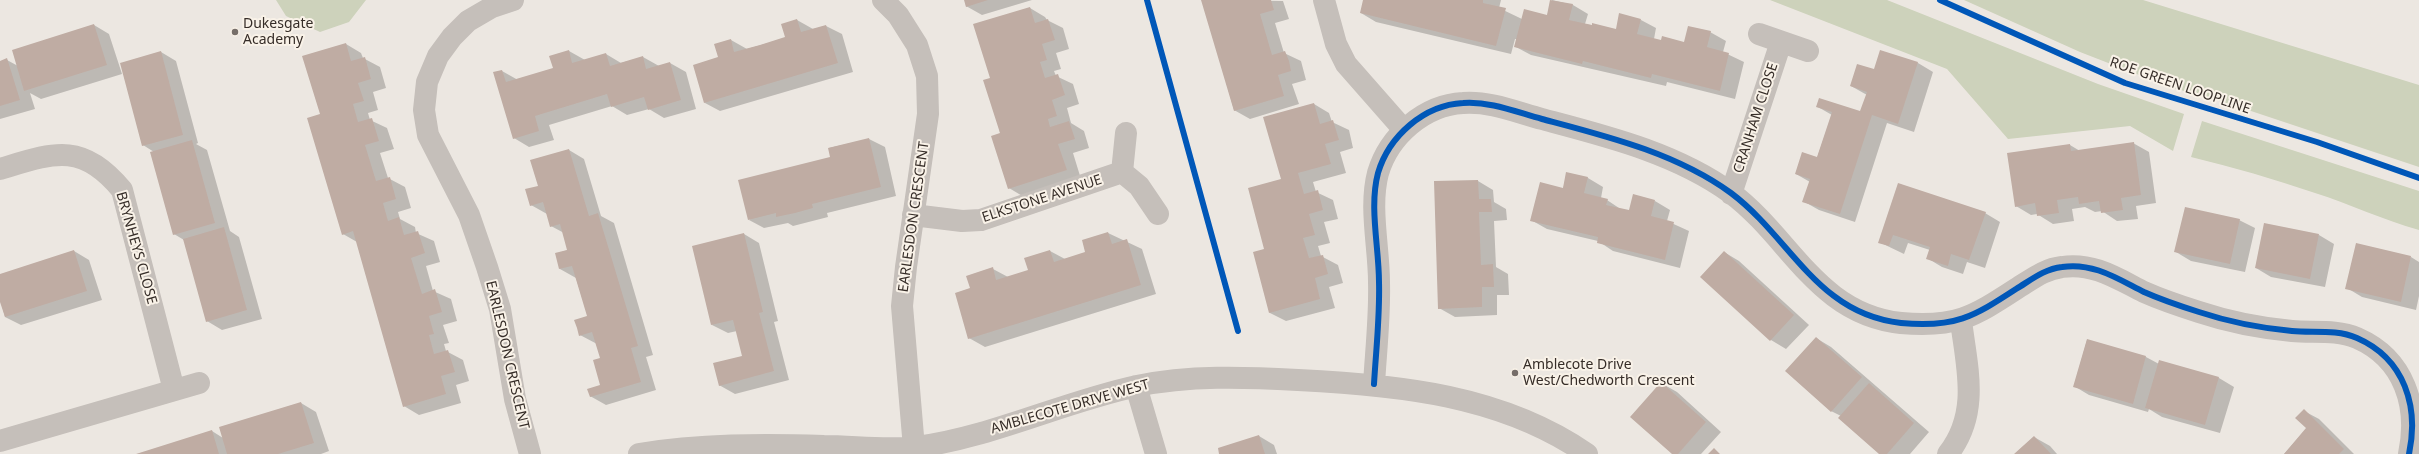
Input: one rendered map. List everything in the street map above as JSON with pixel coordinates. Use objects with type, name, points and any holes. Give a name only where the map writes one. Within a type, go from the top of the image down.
[{"type":"street","name":"EARLESDON CRESCENT","points":[[513,0],[492,7],[468,21],[452,37],[438,56],[427,82],[424,110],[428,135],[469,215],[500,309],[515,399],[530,454]]},
{"type":"street","name":"EARLESDON CRESCENT","points":[[883,0],[898,15],[913,40],[927,76],[928,114],[913,215],[902,306],[914,448]]},
{"type":"street","points":[[1324,0],[1336,44],[1346,64],[1404,130]]},
{"type":"street","points":[[1759,34],[1808,51]]},
{"type":"street","name":"CRANHAM CLOSE","points":[[1731,194],[1781,42]]},
{"type":"street","points":[[1374,384],[1379,285],[1374,193],[1379,171],[1388,150],[1404,130],[1419,118],[1439,108],[1463,103],[1491,105],[1609,137],[1681,165],[1731,194],[1775,234],[1801,267],[1826,291],[1850,307],[1898,323],[1929,324],[1961,321],[1980,312],[2041,273],[2061,267],[2080,267],[2099,270],[2179,306],[2218,318],[2256,327],[2334,332],[2357,338],[2391,364],[2404,382],[2411,405],[2414,429],[2409,454]]},
{"type":"street","points":[[1126,134],[1122,172],[1139,186],[1158,214]]},
{"type":"street","name":"BRYNHEYS CLOSE","points":[[0,169],[49,154],[72,156],[91,162],[108,173],[122,190],[174,390]]},
{"type":"street","name":"ELKSTONE AVENUE","points":[[913,215],[962,221],[981,220],[1122,172]]},
{"type":"street","points":[[1948,454],[1954,445],[1966,419],[1970,393],[1961,321]]},
{"type":"street","name":"AMBLECOTE DRIVE WEST","points":[[639,454],[744,446],[805,450],[914,448],[953,440],[1136,386],[1166,381],[1205,378],[1275,378],[1374,384],[1438,393],[1491,408],[1531,423],[1576,451]]},
{"type":"street","points":[[1,438],[199,383]]},
{"type":"street","points":[[1136,386],[1156,454]]},
{"type":"green space","points":[[276,0],[366,0],[349,22],[320,32],[286,16]]},
{"type":"green space","points":[[1770,0],[1887,0],[2098,84],[2184,114],[2173,151],[2130,126],[2008,139],[1947,69]]},
{"type":"green space","points":[[1964,0],[2143,0],[2419,85],[2419,167],[2230,104],[2170,87],[2080,52]]},
{"type":"green space","points":[[2202,121],[2419,191],[2419,230],[2392,222],[2328,197],[2238,169],[2191,157]]},
{"type":"building","points":[[964,0],[988,0],[966,7]]},
{"type":"building","points":[[1201,0],[1271,0],[1274,10],[1260,14],[1272,55],[1285,51],[1289,61],[1291,71],[1278,75],[1284,96],[1234,111]]},
{"type":"building","points":[[1363,0],[1483,0],[1483,3],[1506,8],[1496,46],[1360,13]]},
{"type":"building","points":[[1550,0],[1573,4],[1569,20],[1592,25],[1592,23],[1616,29],[1619,13],[1641,19],[1637,34],[1661,40],[1662,36],[1684,42],[1688,26],[1711,31],[1707,47],[1729,53],[1720,91],[1652,74],[1651,78],[1583,61],[1582,64],[1514,47],[1524,9],[1547,15]]},
{"type":"building","points":[[1030,7],[1035,23],[1048,19],[1055,40],[1042,44],[1047,60],[1040,62],[1045,78],[1058,74],[1065,95],[1052,100],[1057,116],[1048,119],[1050,127],[1069,121],[1075,139],[1058,144],[1067,170],[1008,189],[991,136],[1000,133],[983,80],[990,78],[973,24]]},
{"type":"building","points":[[797,19],[801,32],[826,25],[838,63],[704,103],[693,65],[718,57],[714,44],[731,39],[734,52],[760,45],[785,37],[781,24]]},
{"type":"building","points":[[94,24],[107,65],[24,91],[12,50]]},
{"type":"building","points":[[346,43],[351,61],[365,57],[371,79],[358,83],[364,101],[353,104],[358,122],[372,118],[379,141],[365,145],[376,181],[390,177],[396,199],[383,203],[388,221],[399,217],[404,235],[418,231],[425,253],[411,258],[422,294],[435,289],[442,312],[429,316],[434,334],[429,335],[434,354],[448,350],[455,372],[441,376],[446,394],[403,407],[353,231],[342,235],[307,118],[320,114],[302,56]]},
{"type":"building","points":[[569,50],[572,63],[606,53],[610,66],[643,56],[646,69],[670,62],[681,100],[648,110],[644,97],[611,107],[607,94],[535,116],[539,131],[513,139],[493,72],[502,70],[506,82],[553,68],[549,56]]},
{"type":"building","points":[[1880,50],[1918,62],[1898,124],[1872,115],[1840,214],[1802,202],[1810,179],[1795,174],[1802,152],[1817,157],[1832,112],[1816,107],[1819,98],[1860,111],[1867,92],[1850,86],[1857,64],[1874,69]]},
{"type":"building","points":[[161,51],[183,135],[142,146],[120,63]]},
{"type":"building","points":[[7,58],[20,100],[0,106],[0,61]]},
{"type":"building","points":[[1314,103],[1320,124],[1333,120],[1339,140],[1325,144],[1331,164],[1298,173],[1304,194],[1318,190],[1323,210],[1309,214],[1315,235],[1303,238],[1309,258],[1323,255],[1328,274],[1315,278],[1320,299],[1269,313],[1253,252],[1264,249],[1248,188],[1281,179],[1263,117]]},
{"type":"building","points":[[869,138],[881,187],[812,204],[813,208],[795,213],[776,217],[776,213],[748,220],[738,180],[830,157],[828,148]]},
{"type":"building","points":[[192,140],[215,223],[173,235],[150,152]]},
{"type":"building","points":[[2134,142],[2141,195],[2121,198],[2123,210],[2101,213],[2099,201],[2079,204],[2078,197],[2057,200],[2059,213],[2037,216],[2035,203],[2015,207],[2007,153],[2070,144],[2071,151]]},
{"type":"building","points":[[569,149],[589,216],[598,213],[638,346],[631,348],[641,382],[590,397],[587,389],[600,385],[593,360],[600,358],[592,332],[579,336],[574,320],[587,316],[572,266],[559,269],[555,253],[567,250],[560,224],[550,227],[543,202],[530,206],[525,189],[538,186],[530,160]]},
{"type":"building","points":[[1566,172],[1588,177],[1584,193],[1608,199],[1606,205],[1629,210],[1633,194],[1655,200],[1651,216],[1674,222],[1665,260],[1597,243],[1598,237],[1530,221],[1540,182],[1563,188]]},
{"type":"building","points":[[1478,180],[1479,199],[1491,199],[1492,212],[1479,212],[1481,265],[1493,264],[1494,287],[1482,287],[1482,307],[1438,309],[1434,181]]},
{"type":"building","points":[[1898,183],[1986,212],[1969,260],[1951,254],[1948,266],[1926,259],[1930,247],[1893,235],[1889,246],[1878,243]]},
{"type":"building","points":[[2185,207],[2240,219],[2230,264],[2174,252]]},
{"type":"building","points":[[2264,223],[2319,234],[2310,279],[2255,268]]},
{"type":"building","points":[[224,227],[247,310],[206,322],[183,239]]},
{"type":"building","points":[[1108,232],[1112,244],[1127,239],[1141,285],[968,339],[955,293],[970,288],[966,276],[993,267],[996,280],[1028,270],[1024,258],[1050,250],[1054,262],[1085,252],[1082,240]]},
{"type":"building","points":[[744,233],[763,312],[759,313],[774,371],[719,386],[713,363],[742,356],[733,320],[711,325],[692,246]]},
{"type":"building","points":[[2356,243],[2411,256],[2401,302],[2345,289]]},
{"type":"building","points":[[74,250],[87,291],[5,317],[0,302],[0,274]]},
{"type":"building","points":[[1724,251],[1794,315],[1770,341],[1700,277]]},
{"type":"building","points":[[1816,337],[1862,377],[1831,412],[1785,371]]},
{"type":"building","points":[[2087,339],[2146,356],[2133,404],[2073,387]]},
{"type":"building","points":[[2159,360],[2219,377],[2205,425],[2145,408]]},
{"type":"building","points":[[1661,382],[1706,422],[1678,454],[1672,454],[1630,417]]},
{"type":"building","points":[[1869,383],[1914,423],[1887,454],[1879,454],[1838,418]]},
{"type":"building","points":[[301,402],[314,443],[278,454],[227,454],[219,427]]},
{"type":"building","points":[[2304,409],[2344,449],[2339,454],[2284,454],[2306,428],[2295,418]]},
{"type":"building","points":[[212,430],[219,454],[136,454]]},
{"type":"building","points":[[1259,435],[1265,454],[1219,454],[1218,448]]},
{"type":"building","points":[[2034,436],[2051,454],[2014,454]]},
{"type":"building","points":[[1714,448],[1720,454],[1708,454]]},
{"type":"cycle path","points":[[1147,0],[1238,331]]},
{"type":"cycle path","name":"ROE GREEN LOOPLINE","points":[[1940,0],[2125,83],[2317,142],[2419,178]]},
{"type":"cycle path","points":[[1374,384],[1379,308],[1379,269],[1374,213],[1375,186],[1378,173],[1383,159],[1399,135],[1422,116],[1449,105],[1473,103],[1493,105],[1640,147],[1664,156],[1710,179],[1731,193],[1752,211],[1807,272],[1826,290],[1847,305],[1872,317],[1901,323],[1936,324],[1950,322],[1987,307],[2043,272],[2055,268],[2073,266],[2095,269],[2158,298],[2222,319],[2268,328],[2292,331],[2333,332],[2349,335],[2373,347],[2387,358],[2405,386],[2410,402],[2412,419],[2412,436],[2409,454]]},
{"type":"place","name":"Dukesgate Academy","points":[[235,32]]},
{"type":"place","name":"Amblecote Drive West/Chedworth Crescent","points":[[1515,373]]}]
